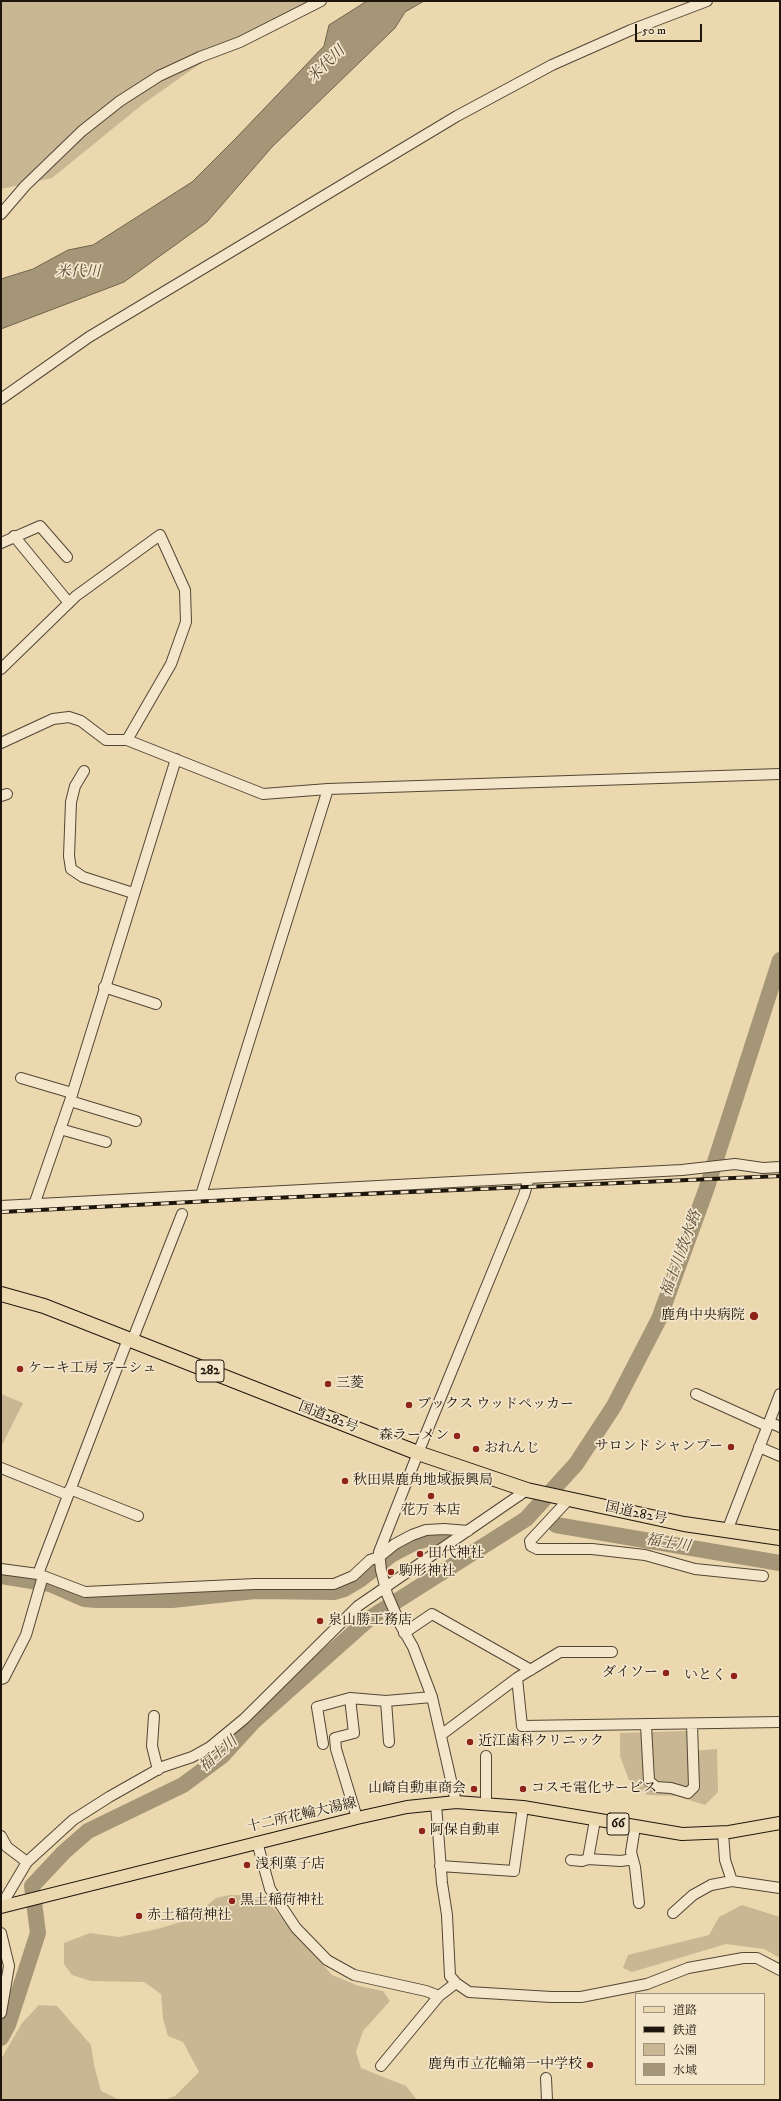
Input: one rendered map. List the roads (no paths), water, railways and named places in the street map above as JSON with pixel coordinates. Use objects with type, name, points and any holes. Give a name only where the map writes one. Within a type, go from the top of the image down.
[{"type":"highway","name":"国道282号","points":[[1,1294],[44,1306],[418,1453],[528,1490],[671,1522],[780,1538]]},
{"type":"main road","name":"十二所花輪大湯線","points":[[1,1906],[256,1842],[407,1807],[456,1802],[486,1803],[523,1807],[682,1834],[723,1833],[780,1823]]},
{"type":"street","points":[[1,214],[26,186],[82,131],[120,101],[159,76],[200,57],[247,39],[321,1]]},
{"type":"street","points":[[1,399],[89,337],[457,116],[552,65],[631,30],[707,1]]},
{"type":"street","points":[[1,543],[14,536],[42,527],[67,557]]},
{"type":"street","points":[[3,664],[69,603],[160,535],[185,590],[186,622],[171,664],[127,740]]},
{"type":"street","points":[[14,536],[69,603]]},
{"type":"street","points":[[1,743],[53,719],[68,717],[81,721],[106,740],[127,740],[263,794],[328,789],[780,774]]},
{"type":"street","points":[[34,1205],[71,1097],[133,893],[176,759]]},
{"type":"street","points":[[84,771],[75,786],[71,802],[69,856],[71,868],[83,877],[133,893]]},
{"type":"street","points":[[201,1195],[328,789]]},
{"type":"street","points":[[104,987],[156,1004]]},
{"type":"street","points":[[21,1078],[136,1121]]},
{"type":"street","points":[[60,1129],[106,1142]]},
{"type":"street","points":[[1,1206],[530,1178],[735,1164],[763,1168],[780,1167]]},
{"type":"street","points":[[456,1802],[432,1697],[413,1647],[402,1628],[387,1591],[379,1563],[379,1552],[530,1178]]},
{"type":"street","points":[[1,1679],[4,1678],[26,1635],[41,1587],[41,1575],[69,1492],[182,1214]]},
{"type":"street","points":[[696,1394],[768,1424],[780,1427]]},
{"type":"street","points":[[727,1531],[780,1394]]},
{"type":"street","points":[[759,1447],[780,1456]]},
{"type":"street","points":[[1,1468],[138,1516]]},
{"type":"street","points":[[1,1906],[27,1862],[73,1820],[109,1797],[158,1770],[192,1757],[210,1747],[244,1720],[358,1606],[387,1591],[468,1531],[528,1490]]},
{"type":"street","points":[[568,1499],[530,1541],[531,1546],[537,1550],[592,1549],[645,1556],[696,1569],[763,1576]]},
{"type":"street","points":[[379,1563],[395,1544],[412,1535],[426,1530],[444,1529],[468,1531]]},
{"type":"street","points":[[1,1569],[41,1575],[85,1592],[255,1584],[334,1584],[353,1576],[370,1560],[379,1563]]},
{"type":"street","points":[[402,1628],[432,1614],[531,1670]]},
{"type":"street","points":[[441,1735],[517,1678],[560,1652],[612,1652]]},
{"type":"street","points":[[517,1678],[522,1726],[780,1722]]},
{"type":"street","points":[[323,1744],[317,1707],[350,1698],[386,1701],[432,1697]]},
{"type":"street","points":[[350,1698],[354,1733],[335,1738],[336,1749],[357,1818]]},
{"type":"street","points":[[386,1701],[390,1742]]},
{"type":"street","points":[[154,1716],[152,1746],[158,1770]]},
{"type":"street","points":[[646,1725],[649,1781],[656,1787],[688,1792],[694,1787],[692,1724]]},
{"type":"street","points":[[486,1756],[486,1803]]},
{"type":"street","points":[[436,1804],[440,1866],[447,1915],[448,1962],[450,1976],[456,1983],[469,1992],[551,1997],[581,1997],[647,1984],[688,1968],[743,1958],[757,1958],[780,1970]]},
{"type":"street","points":[[440,1866],[514,1871],[523,1807]]},
{"type":"street","points":[[588,1859],[595,1820]]},
{"type":"street","points":[[635,1827],[631,1852],[639,1903]]},
{"type":"street","points":[[723,1833],[725,1860],[732,1881]]},
{"type":"street","points":[[1,1836],[7,1847],[27,1862]]},
{"type":"street","points":[[256,1842],[270,1889],[296,1928],[327,1960],[354,1975],[426,1991],[439,1996]]},
{"type":"street","points":[[571,1860],[582,1861],[588,1859],[621,1861],[633,1859]]},
{"type":"street","points":[[673,1913],[693,1895],[711,1885],[732,1881],[780,1888]]},
{"type":"street","points":[[1,1933],[9,1966],[1,2014]]},
{"type":"street","points":[[381,2066],[439,1996],[456,1983]]},
{"type":"street","points":[[546,2078],[547,2100]]},
{"type":"water","name":"米代川","points":[[367,1],[424,1],[405,12],[395,28],[272,147],[207,222],[124,282],[1,329],[1,279],[33,269],[68,250],[93,245],[192,182],[324,46],[329,25]]},
{"type":"waterway","name":"福士川","points":[[1,2038],[8,2025],[38,1933],[32,1886],[64,1852],[88,1831],[183,1785],[222,1756],[253,1722],[370,1618],[526,1519],[576,1464],[614,1406],[659,1319],[706,1190],[780,960]]},
{"type":"waterway","name":"福士川","points":[[556,1525],[780,1563]]},
{"type":"waterway","name":"福士川","points":[[1,1576],[50,1584],[84,1599],[97,1600],[172,1600],[255,1591],[334,1592],[344,1589],[361,1579],[391,1555],[412,1544],[430,1538],[451,1535]]},
{"type":"railway","points":[[1,1212],[249,1199],[780,1176]]},
{"type":"place","name":"鹿角中央病院","points":[[754,1316]]},
{"type":"place","name":"ケーキ工房 アーシュ","points":[[20,1369]]},
{"type":"place","name":"三菱","points":[[328,1384]]},
{"type":"place","name":"ブックス ウッドペッカー","points":[[409,1405]]},
{"type":"place","name":"森ラーメン","points":[[457,1436]]},
{"type":"place","name":"サロンド シャンプー","points":[[731,1447]]},
{"type":"place","name":"おれんじ","points":[[476,1449]]},
{"type":"place","name":"秋田県鹿角地域振興局","points":[[345,1481]]},
{"type":"place","name":"花万 本店","points":[[431,1496]]},
{"type":"place","name":"田代神社","points":[[420,1554]]},
{"type":"place","name":"駒形神社","points":[[391,1572]]},
{"type":"place","name":"泉山勝工務店","points":[[320,1621]]},
{"type":"place","name":"ダイソー","points":[[666,1673]]},
{"type":"place","name":"いとく","points":[[734,1676]]},
{"type":"place","name":"近江歯科クリニック","points":[[470,1742]]},
{"type":"place","name":"山崎自動車商会","points":[[474,1789]]},
{"type":"place","name":"コスモ電化サービス","points":[[523,1789]]},
{"type":"place","name":"阿保自動車","points":[[422,1831]]},
{"type":"place","name":"浅利菓子店","points":[[247,1865]]},
{"type":"place","name":"黒土稲荷神社","points":[[232,1901]]},
{"type":"place","name":"赤土稲荷神社","points":[[139,1916]]},
{"type":"place","name":"鹿角市立花輪第一中学校","points":[[590,2065]]},
{"type":"water label","name":"福士川放水路","points":[[682,1254]]}]
